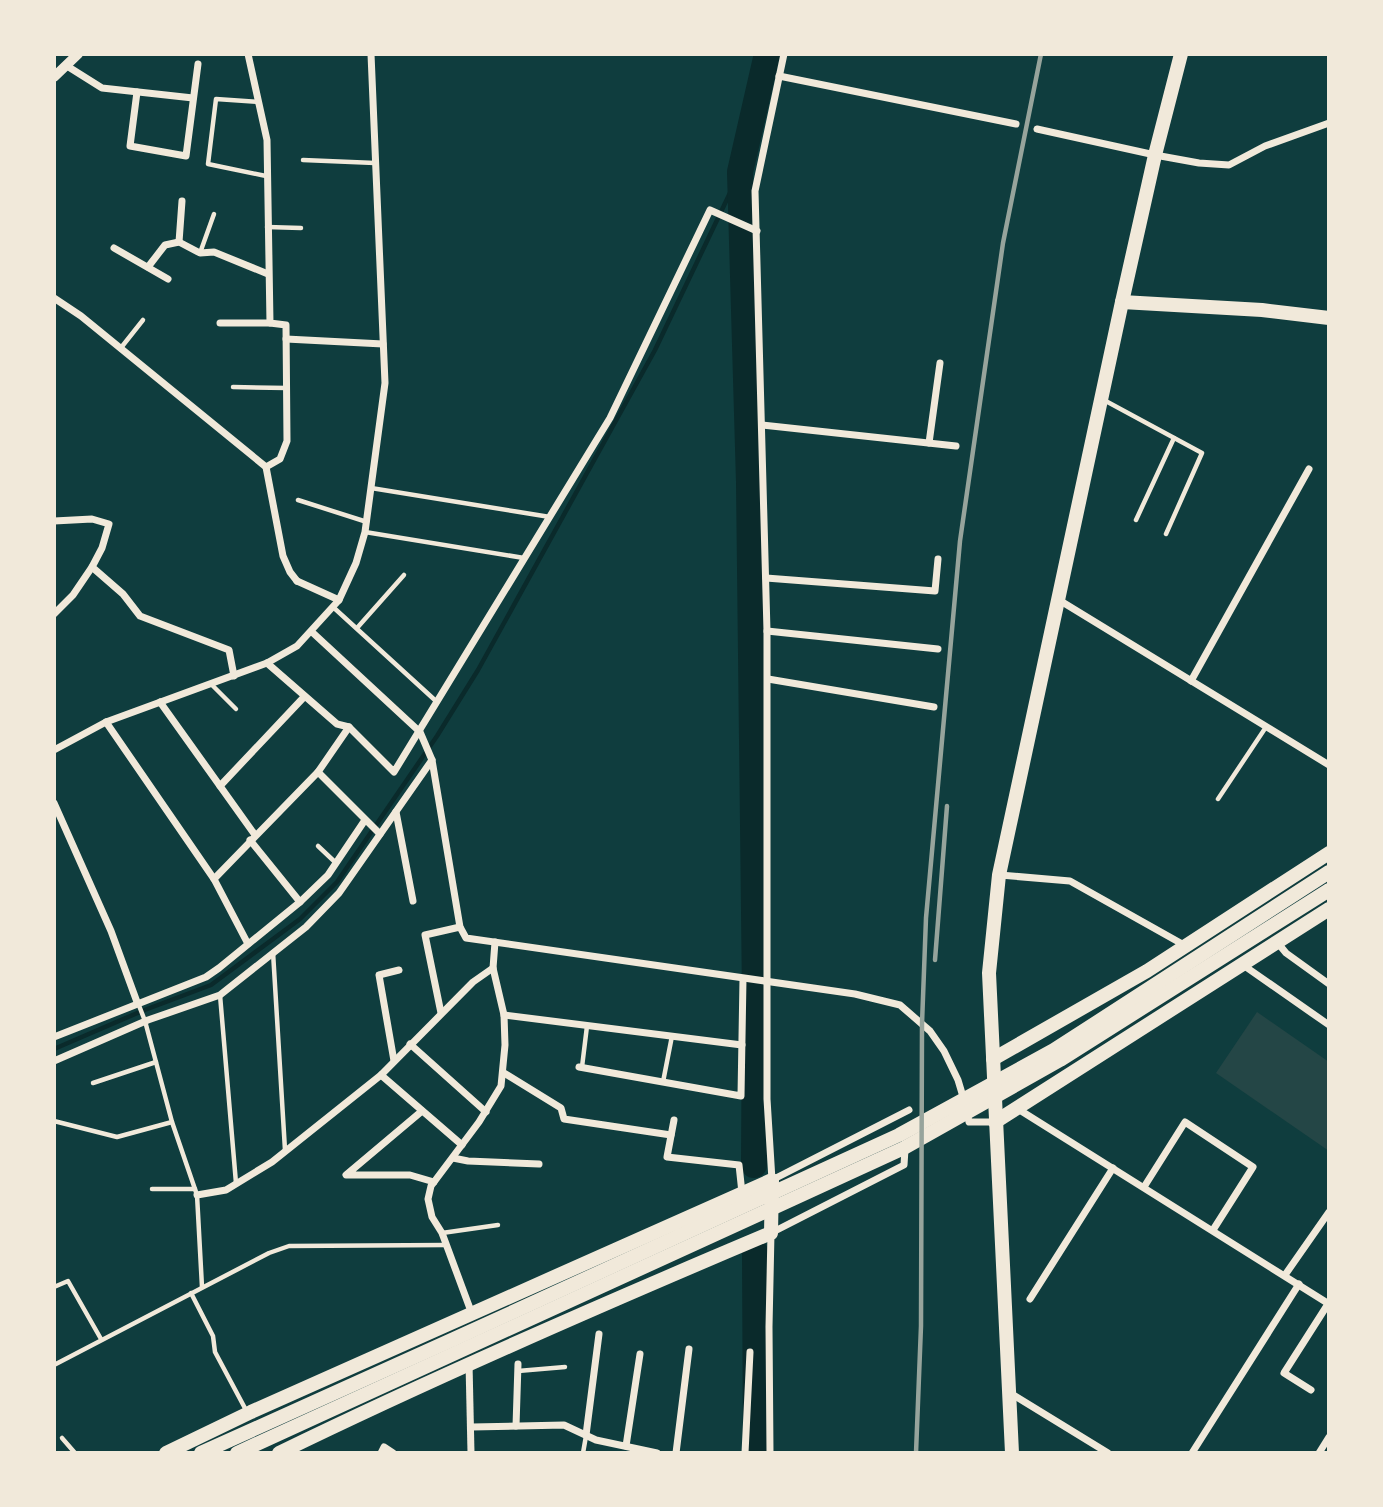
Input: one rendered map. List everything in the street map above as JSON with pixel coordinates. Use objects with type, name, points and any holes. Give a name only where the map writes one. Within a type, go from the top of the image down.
[{"type":"highway","points":[[1012,1453],[989,973],[999,875],[1122,302],[1181,54]]},
{"type":"highway","points":[[1122,302],[1262,310],[1329,318]]},
{"type":"highway","points":[[993,1059],[1147,971],[1329,853]]},
{"type":"highway","points":[[201,1453],[899,1135],[1054,1050],[1329,872]]},
{"type":"highway","points":[[237,1453],[904,1148],[1060,1060],[1329,890]]},
{"type":"highway","points":[[995,1122],[1329,909]]},
{"type":"highway","points":[[1066,1017],[1094,1060]]},
{"type":"highway","points":[[166,1453],[247,1413],[772,1180],[771,1233],[469,1362],[279,1453]]},
{"type":"street","points":[[54,78],[78,54]]},
{"type":"street","points":[[248,54],[267,140],[270,323]]},
{"type":"street","points":[[54,750],[106,722],[267,663],[297,646],[339,600],[356,563],[367,522],[385,383],[371,54]]},
{"type":"street","points":[[770,1453],[771,1233],[904,1165],[909,1110],[772,1180],[767,1099],[768,679],[755,191],[784,54]]},
{"type":"street","points":[[138,92],[130,146],[186,156],[198,64]]},
{"type":"street","points":[[67,66],[102,88],[193,98]]},
{"type":"street","points":[[779,76],[1016,124]]},
{"type":"street","points":[[1037,129],[1155,155],[1229,165],[1265,146],[1329,123]]},
{"type":"street","points":[[179,242],[182,201]]},
{"type":"street","points":[[267,663],[337,724],[349,727],[394,772],[610,418],[710,211],[757,231]]},
{"type":"street","points":[[148,267],[165,245],[179,242],[200,253],[214,253],[268,274]]},
{"type":"street","points":[[114,248],[168,279]]},
{"type":"street","points":[[54,298],[81,316],[266,467],[283,556],[290,572],[297,581],[339,600]]},
{"type":"street","points":[[220,323],[286,325],[287,441],[280,458],[266,467]]},
{"type":"street","points":[[286,339],[383,344]]},
{"type":"street","points":[[929,443],[940,363]]},
{"type":"street","points":[[762,425],[956,446]]},
{"type":"street","points":[[1191,681],[1309,469]]},
{"type":"street","points":[[54,521],[92,519],[109,524],[92,567],[74,595],[54,614]]},
{"type":"street","points":[[766,578],[935,591],[938,559]]},
{"type":"street","points":[[92,567],[123,594],[140,616],[229,650],[234,676]]},
{"type":"street","points":[[1058,599],[1329,765]]},
{"type":"street","points":[[767,631],[938,649]]},
{"type":"street","points":[[312,632],[420,732],[432,760],[460,927],[466,938],[855,994],[900,1005],[930,1031],[944,1051],[958,1080],[969,1122],[995,1122]]},
{"type":"street","points":[[768,679],[934,707]]},
{"type":"street","points":[[220,786],[304,697]]},
{"type":"street","points":[[160,702],[300,902]]},
{"type":"street","points":[[106,722],[214,879],[248,944]]},
{"type":"street","points":[[214,879],[318,772],[349,727]]},
{"type":"street","points":[[54,1060],[145,1021],[220,995],[306,928],[339,892],[432,760]]},
{"type":"street","points":[[318,772],[380,834]]},
{"type":"street","points":[[54,803],[111,931],[137,1002]]},
{"type":"street","points":[[396,812],[413,901]]},
{"type":"street","points":[[54,1037],[206,977],[300,902],[328,875],[365,820]]},
{"type":"street","points":[[999,875],[1070,881],[1189,943]]},
{"type":"street","points":[[441,1013],[425,935],[460,927]]},
{"type":"street","points":[[472,1314],[442,1233],[432,1217],[428,1199],[434,1182],[463,1145],[501,1086],[504,1073],[504,1015],[493,968],[495,942]]},
{"type":"street","points":[[1277,942],[1286,953],[1329,984]]},
{"type":"street","points":[[1239,966],[1329,1025]]},
{"type":"street","points":[[196,1192],[226,1190],[272,1162],[381,1075],[473,982],[493,968]]},
{"type":"street","points":[[394,1061],[379,975],[399,970]]},
{"type":"street","points":[[581,1067],[741,1096],[743,979]]},
{"type":"street","points":[[504,1015],[742,1045]]},
{"type":"street","points":[[410,1044],[486,1112]]},
{"type":"street","points":[[504,1073],[561,1108],[564,1119],[671,1135]]},
{"type":"street","points":[[381,1075],[463,1145]]},
{"type":"street","points":[[1018,1109],[1286,1275],[1328,1304],[1284,1373],[1311,1390]]},
{"type":"street","points":[[422,1111],[346,1175],[410,1175],[434,1182]]},
{"type":"street","points":[[674,1120],[667,1157],[739,1165],[742,1194]]},
{"type":"street","points":[[1144,1187],[1185,1122],[1252,1167],[1213,1230]]},
{"type":"street","points":[[453,1158],[540,1164]]},
{"type":"street","points":[[1030,1299],[1113,1168]]},
{"type":"street","points":[[1286,1275],[1329,1212]]},
{"type":"street","points":[[1192,1453],[1299,1284]]},
{"type":"street","points":[[586,1435],[599,1335]]},
{"type":"street","points":[[676,1453],[689,1349]]},
{"type":"street","points":[[745,1453],[750,1352]]},
{"type":"street","points":[[626,1446],[640,1354]]},
{"type":"street","points":[[469,1362],[471,1453]]},
{"type":"street","points":[[516,1426],[518,1367]]},
{"type":"street","points":[[1009,1392],[1108,1453]]},
{"type":"street","points":[[472,1427],[564,1425],[586,1435],[657,1453]]},
{"type":"street","points":[[1319,1453],[1329,1437]]},
{"type":"street","points":[[381,1453],[384,1447],[394,1453]]},
{"type":"lane","points":[[260,103],[216,99],[208,164],[266,176]]},
{"type":"lane","points":[[303,160],[375,163]]},
{"type":"lane","points":[[200,253],[214,214]]},
{"type":"lane","points":[[267,227],[301,228]]},
{"type":"lane","points":[[121,349],[143,320]]},
{"type":"lane","points":[[233,387],[287,388]]},
{"type":"lane","points":[[1101,398],[1202,453],[1166,534]]},
{"type":"lane","points":[[1136,520],[1174,438]]},
{"type":"lane","points":[[371,488],[550,517]]},
{"type":"lane","points":[[298,500],[367,522]]},
{"type":"lane","points":[[365,532],[525,558]]},
{"type":"lane","points":[[357,628],[404,575]]},
{"type":"lane","points":[[333,607],[438,702]]},
{"type":"lane","points":[[211,684],[236,709]]},
{"type":"lane","points":[[1219,799],[1266,727]]},
{"type":"lane","points":[[318,846],[336,863]]},
{"type":"lane","points":[[1189,943],[1239,966]]},
{"type":"lane","points":[[273,952],[285,1150]]},
{"type":"lane","points":[[220,995],[236,1184]]},
{"type":"lane","points":[[137,1002],[145,1021],[172,1122],[196,1192],[202,1287]]},
{"type":"lane","points":[[581,1067],[587,1026]]},
{"type":"lane","points":[[663,1082],[672,1037]]},
{"type":"lane","points":[[93,1083],[156,1062]]},
{"type":"lane","points":[[54,1121],[117,1137],[172,1122]]},
{"type":"lane","points":[[152,1189],[196,1192]]},
{"type":"lane","points":[[442,1233],[498,1225]]},
{"type":"lane","points":[[54,1366],[202,1287],[269,1253],[289,1246],[446,1245]]},
{"type":"lane","points":[[54,1287],[68,1281],[101,1339]]},
{"type":"lane","points":[[191,1293],[213,1336],[215,1352],[247,1413]]},
{"type":"lane","points":[[469,1362],[472,1314]]},
{"type":"lane","points":[[518,1367],[565,1367]]},
{"type":"lane","points":[[583,1453],[586,1435]]},
{"type":"lane","points":[[62,1438],[75,1453]]},
{"type":"shaded area","points":[[1257,1012],[1329,1062],[1329,1151],[1216,1073]]},
{"type":"waterway","points":[[754,1165],[755,995],[749,482],[740,172],[767,54]]},
{"type":"waterway","points":[[54,1049],[211,985],[300,919],[337,882],[437,736],[478,670],[655,350],[740,172]]},
{"type":"waterway","points":[[755,1252],[756,1453]]},
{"type":"railway","points":[[916,1453],[921,1326],[922,1024],[926,918],[960,541],[1003,243],[1041,54]]},
{"type":"railway","points":[[935,960],[947,806]]}]
